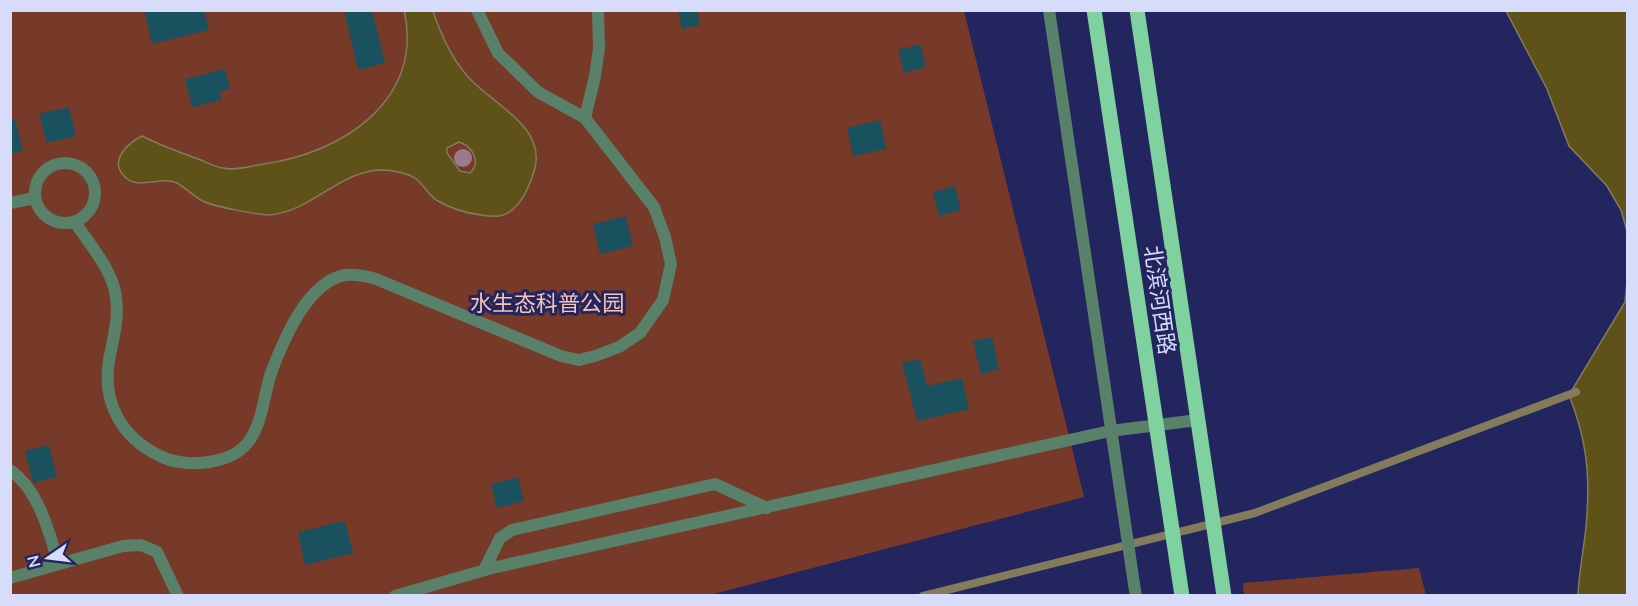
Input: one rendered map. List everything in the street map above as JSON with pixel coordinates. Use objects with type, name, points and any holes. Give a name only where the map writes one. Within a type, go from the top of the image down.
[{"type":"main road","name":"北滨河西路","points":[[1094,10],[1182,596]]},
{"type":"main road","name":"北滨河西路","points":[[1137,10],[1224,596]]},
{"type":"street","points":[[75,222],[108,273],[116,297],[114,339],[108,375],[112,406],[121,427],[140,445],[165,459],[178,462],[207,462],[222,459],[241,450],[250,440],[256,429],[271,373],[299,313],[325,284],[344,275],[363,275],[376,279],[561,356],[579,360],[619,347],[640,333],[663,300],[671,264],[665,237],[654,207],[585,118],[538,92],[498,53],[477,10]]},
{"type":"street","points":[[585,118],[599,48],[598,10]]},
{"type":"street","points":[[1049,10],[1135,590]]},
{"type":"street","points":[[60,163],[79,166],[87,171],[92,179],[95,199],[91,209],[75,222],[65,224],[54,222],[38,208],[35,188],[38,179],[51,166],[60,163]]},
{"type":"street","points":[[10,204],[35,198]]},
{"type":"street","points":[[395,596],[484,570],[1110,431],[1198,420]]},
{"type":"street","points":[[10,470],[18,475],[38,502],[59,564]]},
{"type":"street","points":[[484,570],[500,538],[512,530],[715,484],[767,508]]},
{"type":"street","points":[[10,578],[123,546],[141,544],[157,552],[178,596]]},
{"type":"green space","name":"水生态科普公园","points":[[10,11],[964,11],[1084,497],[710,595],[11,595]]},
{"type":"green space","points":[[1419,568],[1426,595],[1244,595],[1243,583]]},
{"type":"shaded area","points":[[404,10],[433,11],[449,48],[465,74],[516,118],[533,141],[536,154],[535,168],[530,183],[523,198],[506,214],[488,216],[443,204],[413,177],[390,171],[366,172],[352,177],[298,207],[269,215],[208,203],[170,181],[137,183],[125,177],[120,171],[119,159],[122,153],[142,136],[214,166],[228,169],[292,158],[320,149],[347,135],[370,117],[389,96],[402,71],[407,42]],"holes":[[[459,142],[464,144],[475,159],[474,169],[470,173],[460,171],[447,153],[447,148]]]},
{"type":"shaded area","points":[[1506,11],[1627,11],[1627,231],[1621,210],[1607,186],[1569,146],[1547,89]]},
{"type":"shaded area","points":[[1627,281],[1627,595],[1578,595],[1588,481],[1583,438],[1569,395],[1625,302]]},
{"type":"building","points":[[144,10],[204,10],[209,30],[152,44]]},
{"type":"building","points":[[344,10],[372,10],[385,63],[358,70]]},
{"type":"building","points":[[678,10],[697,10],[700,25],[682,29]]},
{"type":"building","points":[[920,44],[926,67],[904,73],[898,50]]},
{"type":"building","points":[[225,69],[230,89],[220,92],[222,100],[192,107],[185,79]]},
{"type":"building","points":[[69,107],[76,136],[47,143],[39,114]]},
{"type":"building","points":[[15,119],[23,151],[10,154],[10,120]]},
{"type":"building","points":[[880,120],[886,149],[853,156],[847,128]]},
{"type":"building","points":[[955,186],[961,210],[939,216],[933,192]]},
{"type":"building","points":[[626,216],[633,246],[600,254],[593,224]]},
{"type":"building","points":[[992,337],[999,369],[981,374],[973,341]]},
{"type":"building","points":[[920,359],[927,386],[962,378],[969,409],[917,421],[902,363]]},
{"type":"building","points":[[49,445],[57,477],[33,483],[25,451]]},
{"type":"building","points":[[518,477],[524,501],[497,508],[491,484]]},
{"type":"building","points":[[345,521],[353,553],[305,565],[298,532]]},
{"type":"waterway","points":[[923,596],[1255,513],[1576,392]]}]
